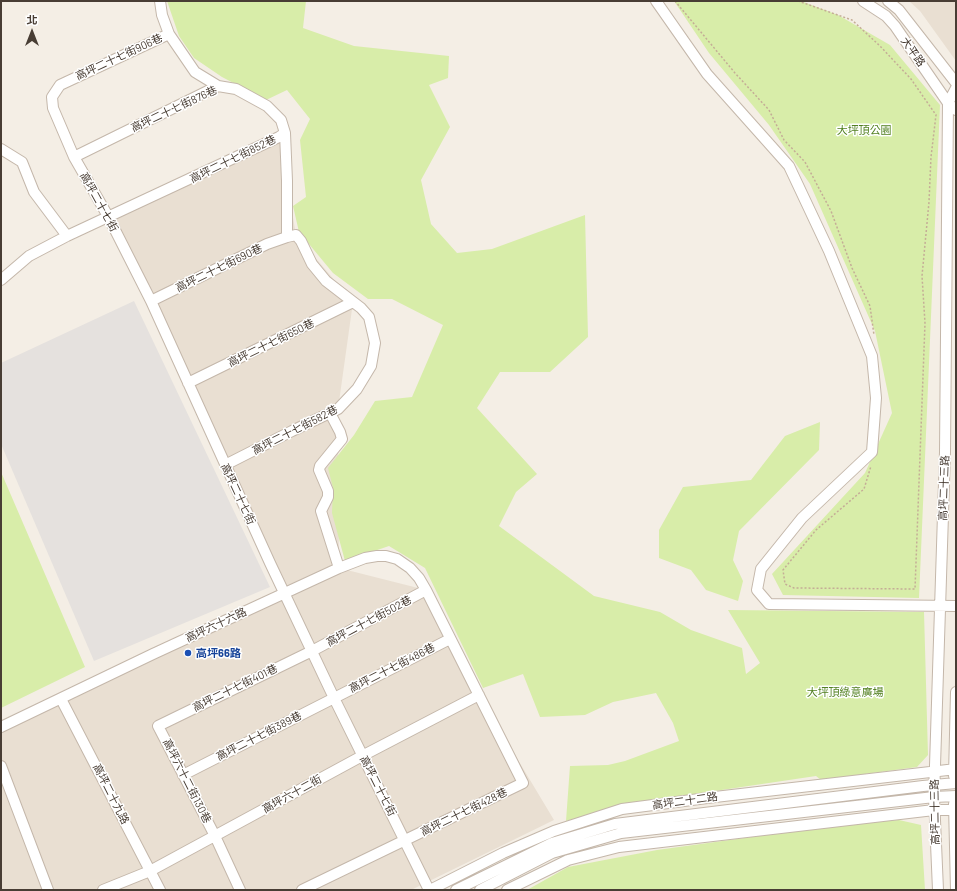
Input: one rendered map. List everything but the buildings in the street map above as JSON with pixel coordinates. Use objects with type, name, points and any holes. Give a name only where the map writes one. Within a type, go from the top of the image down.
[{"type":"street","points":[[160,1],[162,15],[169,34]]},
{"type":"street","points":[[656,1],[707,74],[789,166],[829,251],[872,356],[876,398],[872,452],[802,518],[761,569],[757,590],[769,604],[956,606]]},
{"type":"street","name":"大平路","points":[[862,1],[886,16],[895,26],[948,103],[956,110]]},
{"type":"street","name":"大平路","points":[[888,1],[904,15],[956,83]]},
{"type":"street","name":"高坪二十七街906巷","points":[[52,97],[60,85],[169,34],[195,72],[218,86]]},
{"type":"street","name":"高坪二十七街876巷","points":[[74,157],[218,86],[236,89],[267,106],[281,120],[285,133]]},
{"type":"street","name":"高坪二十三路","points":[[938,890],[934,784],[945,452],[948,103],[956,88]]},
{"type":"street","name":"高坪二十七街","points":[[52,97],[53,108],[74,157],[109,218],[151,301],[284,593],[362,756],[430,890]]},
{"type":"street","name":"高坪二十七街852巷","points":[[1,280],[29,256],[67,236],[109,218],[285,133]]},
{"type":"street","name":"高坪二十七街852巷","points":[[285,133],[287,237]]},
{"type":"street","points":[[1,149],[22,162],[34,192],[67,236]]},
{"type":"street","points":[[287,237],[296,235],[301,241],[312,264],[326,281],[353,302]]},
{"type":"street","name":"高坪二十七街690巷","points":[[151,301],[267,244],[287,237]]},
{"type":"street","name":"高坪二十七街582巷","points":[[225,465],[338,410],[357,389],[371,366],[375,343],[369,317],[353,302]]},
{"type":"street","name":"高坪二十七街650巷","points":[[188,383],[353,302]]},
{"type":"street","points":[[330,413],[340,432],[342,440],[320,466],[319,470],[328,492],[328,497],[321,511],[339,568]]},
{"type":"street","points":[[945,452],[956,452]]},
{"type":"street","name":"高坪六十六路","points":[[1,727],[153,654],[339,568],[365,558],[386,556],[397,559],[410,568],[426,590],[524,783]]},
{"type":"street","name":"高坪二十七街502巷","points":[[312,651],[426,590]]},
{"type":"street","name":"高坪二十七街486巷","points":[[334,698],[450,639]]},
{"type":"street","name":"高坪二十七街401巷","points":[[158,726],[312,651]]},
{"type":"street","name":"高坪二十三路","points":[[956,692],[956,890]]},
{"type":"street","name":"高坪六十二街","points":[[103,890],[150,871],[362,756],[479,695]]},
{"type":"street","name":"高坪二十七街389巷","points":[[183,775],[334,698]]},
{"type":"street","name":"高坪二十九路","points":[[61,699],[160,890]]},
{"type":"street","name":"高坪六十二街130巷","points":[[158,726],[215,836],[240,890]]},
{"type":"street","points":[[1,766],[48,890]]},
{"type":"street","name":"高坪二十二路","points":[[430,890],[503,853],[554,831],[622,809],[955,769]]},
{"type":"street","name":"高坪二十七街428巷","points":[[302,890],[524,783]]},
{"type":"street","name":"高坪二十二路","points":[[456,890],[552,843],[615,824],[934,784],[955,783]]},
{"type":"street","points":[[480,890],[552,853],[621,833],[934,797],[955,796]]},
{"type":"street","points":[[507,890],[568,860],[619,847],[934,810],[955,810]]},
{"type":"path","points":[[675,1],[735,73],[769,110],[784,140],[805,162],[831,211],[852,268],[870,306],[875,337]]},
{"type":"path","points":[[798,1],[852,20],[880,46],[911,79],[936,115],[931,157],[929,202],[922,276],[925,323],[915,589],[794,588],[785,584],[783,570],[816,530],[864,489],[873,461]]},
{"type":"shaded area","points":[[909,1],[956,1],[956,61],[920,11]]},
{"type":"shaded area","points":[[279,137],[296,235],[353,302],[338,409],[339,568],[426,590],[479,695],[554,820],[411,890],[1,890],[1,728],[284,593],[109,218]]},
{"type":"shaded area","points":[[134,301],[270,587],[94,661],[1,444],[1,363]]},
{"type":"green space","name":"大坪頂綠意廣場","points":[[167,1],[306,1],[303,28],[354,46],[449,56],[448,78],[429,85],[450,127],[421,180],[431,224],[457,253],[492,249],[585,215],[588,337],[550,372],[500,372],[477,408],[537,474],[516,492],[499,526],[594,596],[660,612],[691,630],[742,648],[746,674],[760,663],[728,610],[924,612],[928,755],[917,767],[821,780],[816,776],[634,803],[566,821],[570,766],[608,765],[625,761],[679,741],[673,723],[656,693],[613,702],[585,715],[540,717],[523,674],[483,688],[425,568],[389,546],[345,561],[332,513],[333,488],[328,468],[354,435],[375,401],[412,397],[443,325],[392,299],[368,299],[333,273],[299,232],[293,206],[306,197],[300,140],[310,119],[287,90],[266,100],[222,77],[194,58],[179,36]]},
{"type":"green space","name":"大坪頂公園","points":[[674,1],[801,1],[838,15],[890,45],[940,105],[919,598],[783,595],[772,574],[865,473],[892,413],[875,331],[810,184],[769,125],[709,53]]},
{"type":"green space","points":[[820,422],[819,450],[739,531],[733,560],[743,581],[738,601],[706,590],[691,570],[659,558],[659,530],[683,487],[751,480],[785,436]]},
{"type":"green space","points":[[1,472],[85,667],[1,708]]},
{"type":"green space","points":[[899,820],[921,825],[925,890],[527,890],[568,867],[657,850],[853,823]]},
{"type":"place","name":"高坪66路","points":[[188,653]]}]
